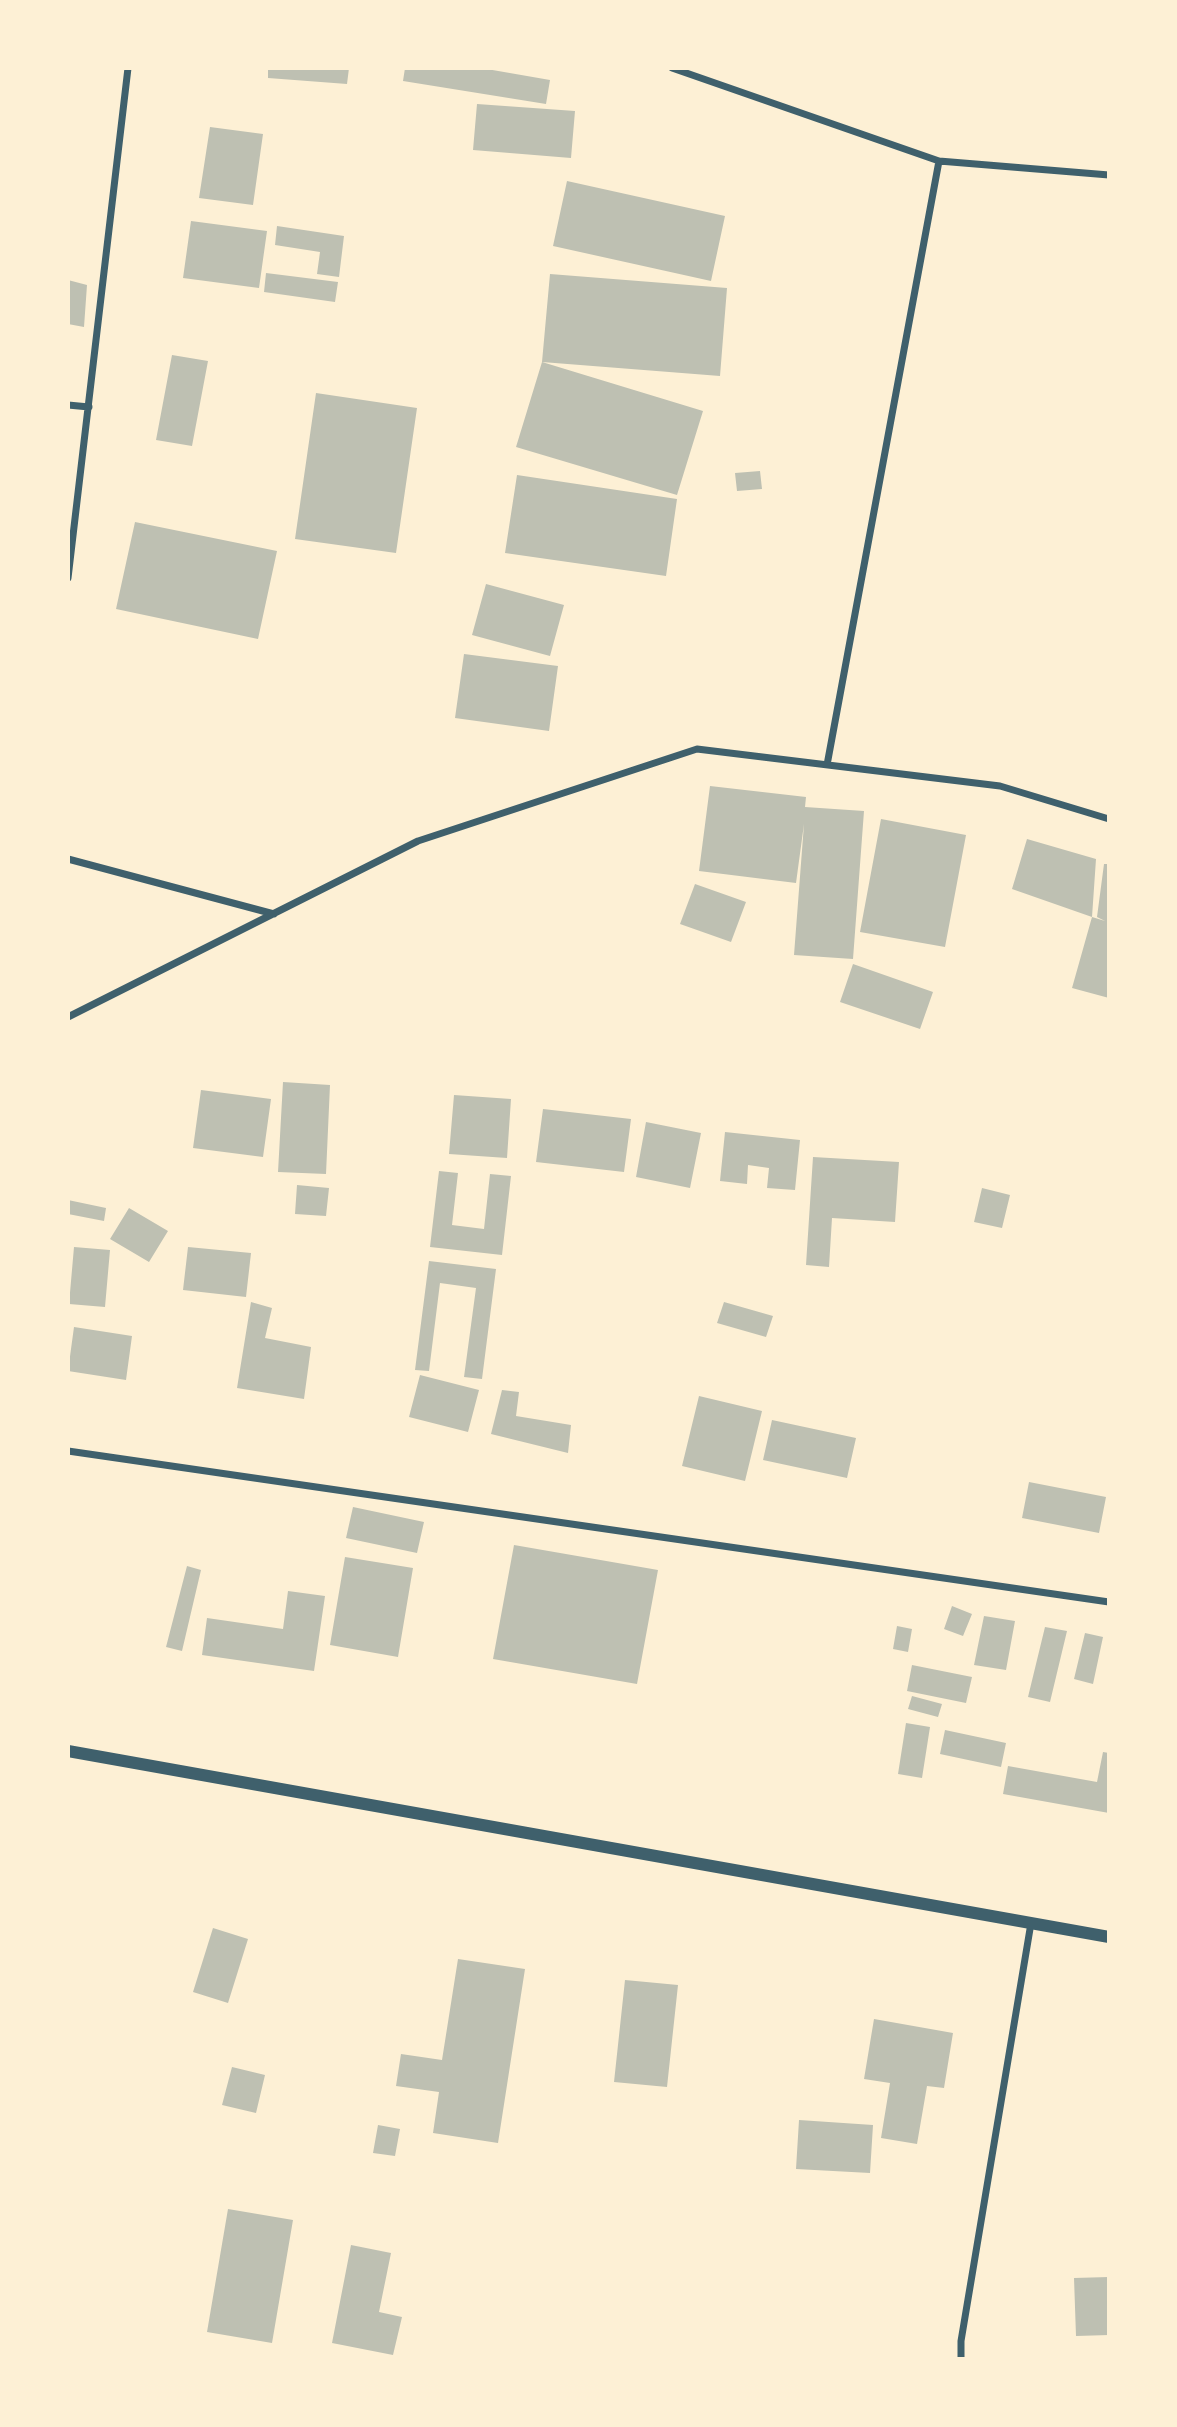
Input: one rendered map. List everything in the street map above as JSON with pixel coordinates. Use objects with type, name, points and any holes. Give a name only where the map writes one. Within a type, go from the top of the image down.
[{"type":"street","points":[[68,578],[128,68]]},
{"type":"street","points":[[673,68],[939,161],[1109,175]]},
{"type":"street","points":[[827,765],[939,161]]},
{"type":"street","points":[[68,405],[89,407]]},
{"type":"street","points":[[68,1017],[418,841],[696,749],[1000,786],[1109,819]]},
{"type":"street","points":[[68,859],[274,914]]},
{"type":"street","points":[[68,1451],[1109,1602]]},
{"type":"street","points":[[68,1751],[1109,1937]]},
{"type":"street","points":[[961,2359],[961,2341],[1031,1923]]},
{"type":"building","points":[[268,68],[349,68],[347,84],[268,78]]},
{"type":"building","points":[[405,68],[481,68],[550,80],[546,104],[403,81]]},
{"type":"building","points":[[477,104],[575,111],[571,158],[473,150]]},
{"type":"building","points":[[210,127],[263,134],[253,205],[199,198]]},
{"type":"building","points":[[567,181],[725,216],[711,281],[553,246]]},
{"type":"building","points":[[191,221],[267,231],[259,288],[183,278]]},
{"type":"building","points":[[277,226],[344,236],[339,277],[317,274],[320,252],[275,245]]},
{"type":"building","points":[[266,273],[338,282],[335,302],[264,292]]},
{"type":"building","points":[[550,274],[727,288],[720,376],[542,362]]},
{"type":"building","points":[[68,280],[87,285],[84,327],[68,324]]},
{"type":"building","points":[[172,355],[208,361],[192,446],[156,440]]},
{"type":"building","points":[[542,362],[703,411],[677,495],[516,447]]},
{"type":"building","points":[[316,393],[417,408],[396,553],[295,539]]},
{"type":"building","points":[[760,471],[762,489],[737,491],[735,473]]},
{"type":"building","points":[[517,475],[677,499],[666,576],[505,553]]},
{"type":"building","points":[[135,522],[277,551],[258,639],[116,609]]},
{"type":"building","points":[[486,584],[564,605],[550,656],[472,635]]},
{"type":"building","points":[[464,654],[558,666],[549,731],[455,718]]},
{"type":"building","points":[[710,786],[806,797],[805,807],[864,811],[853,959],[794,955],[804,824],[796,883],[699,871]]},
{"type":"building","points":[[881,819],[966,835],[945,947],[860,932]]},
{"type":"building","points":[[1027,839],[1096,859],[1092,917],[1012,889]]},
{"type":"building","points":[[1104,864],[1109,864],[1109,998],[1072,988],[1092,917],[1105,921],[1097,917]]},
{"type":"building","points":[[695,884],[746,902],[731,942],[680,924]]},
{"type":"building","points":[[853,964],[933,992],[920,1029],[840,1002]]},
{"type":"building","points":[[283,1082],[330,1085],[326,1174],[278,1172]]},
{"type":"building","points":[[201,1090],[271,1099],[263,1157],[193,1148]]},
{"type":"building","points":[[454,1095],[511,1099],[507,1158],[449,1154]]},
{"type":"building","points":[[543,1109],[631,1119],[624,1172],[536,1162]]},
{"type":"building","points":[[646,1122],[701,1133],[690,1188],[636,1177]]},
{"type":"building","points":[[725,1132],[800,1140],[795,1190],[767,1188],[769,1168],[748,1165],[747,1184],[720,1181]]},
{"type":"building","points":[[813,1157],[899,1162],[895,1222],[832,1218],[829,1267],[806,1265]]},
{"type":"building","points":[[439,1171],[458,1173],[452,1225],[484,1229],[490,1174],[511,1176],[502,1255],[430,1247]]},
{"type":"building","points":[[297,1185],[329,1188],[326,1216],[295,1214]]},
{"type":"building","points":[[982,1188],[1010,1195],[1002,1228],[974,1222]]},
{"type":"building","points":[[68,1200],[106,1208],[104,1221],[68,1214]]},
{"type":"building","points":[[129,1208],[168,1231],[149,1262],[110,1239]]},
{"type":"building","points":[[74,1247],[110,1250],[105,1307],[69,1304]]},
{"type":"building","points":[[188,1247],[251,1253],[246,1297],[183,1290]]},
{"type":"building","points":[[429,1261],[496,1269],[482,1379],[464,1377],[476,1288],[440,1283],[429,1371],[415,1370]]},
{"type":"building","points":[[251,1302],[272,1308],[265,1338],[311,1347],[304,1399],[237,1388]]},
{"type":"building","points":[[724,1302],[773,1316],[766,1337],[717,1323]]},
{"type":"building","points":[[74,1327],[132,1336],[126,1380],[68,1371]]},
{"type":"building","points":[[420,1375],[479,1390],[468,1432],[409,1417]]},
{"type":"building","points":[[502,1390],[519,1392],[516,1416],[571,1425],[568,1453],[491,1434]]},
{"type":"building","points":[[699,1396],[762,1411],[745,1481],[682,1466]]},
{"type":"building","points":[[772,1420],[856,1438],[847,1478],[763,1460]]},
{"type":"building","points":[[1029,1482],[1106,1497],[1099,1533],[1022,1518]]},
{"type":"building","points":[[353,1507],[424,1522],[417,1553],[346,1538]]},
{"type":"building","points":[[514,1545],[658,1570],[637,1684],[493,1659]]},
{"type":"building","points":[[345,1557],[413,1568],[398,1657],[330,1645]]},
{"type":"building","points":[[187,1566],[201,1570],[182,1651],[166,1647]]},
{"type":"building","points":[[288,1591],[325,1596],[314,1671],[202,1655],[207,1618],[283,1629]]},
{"type":"building","points":[[952,1606],[972,1614],[963,1636],[944,1629]]},
{"type":"building","points":[[984,1616],[1015,1621],[1006,1670],[974,1665]]},
{"type":"building","points":[[897,1626],[912,1629],[908,1652],[893,1649]]},
{"type":"building","points":[[1045,1627],[1067,1631],[1050,1702],[1028,1697]]},
{"type":"building","points":[[1085,1633],[1103,1637],[1093,1684],[1074,1679]]},
{"type":"building","points":[[912,1665],[972,1677],[966,1703],[907,1691]]},
{"type":"building","points":[[912,1696],[942,1704],[938,1717],[908,1709]]},
{"type":"building","points":[[906,1723],[930,1727],[922,1778],[898,1774]]},
{"type":"building","points":[[945,1730],[1006,1743],[1001,1767],[940,1754]]},
{"type":"building","points":[[1103,1752],[1109,1753],[1109,1813],[1003,1794],[1008,1766],[1097,1782]]},
{"type":"building","points":[[213,1928],[248,1939],[228,2003],[193,1992]]},
{"type":"building","points":[[458,1959],[525,1969],[498,2143],[433,2133],[439,2092],[396,2086],[401,2054],[442,2060]]},
{"type":"building","points":[[625,1980],[678,1985],[667,2087],[614,2082]]},
{"type":"building","points":[[874,2019],[953,2033],[944,2088],[927,2086],[917,2144],[881,2138],[890,2083],[864,2079]]},
{"type":"building","points":[[232,2067],[265,2075],[256,2113],[222,2105]]},
{"type":"building","points":[[799,2120],[873,2125],[870,2173],[796,2169]]},
{"type":"building","points":[[378,2125],[400,2129],[395,2156],[373,2153]]},
{"type":"building","points":[[228,2209],[293,2220],[272,2343],[207,2332]]},
{"type":"building","points":[[351,2245],[391,2253],[379,2312],[402,2317],[393,2355],[332,2343]]},
{"type":"building","points":[[1109,2277],[1109,2335],[1076,2336],[1074,2278]]}]
